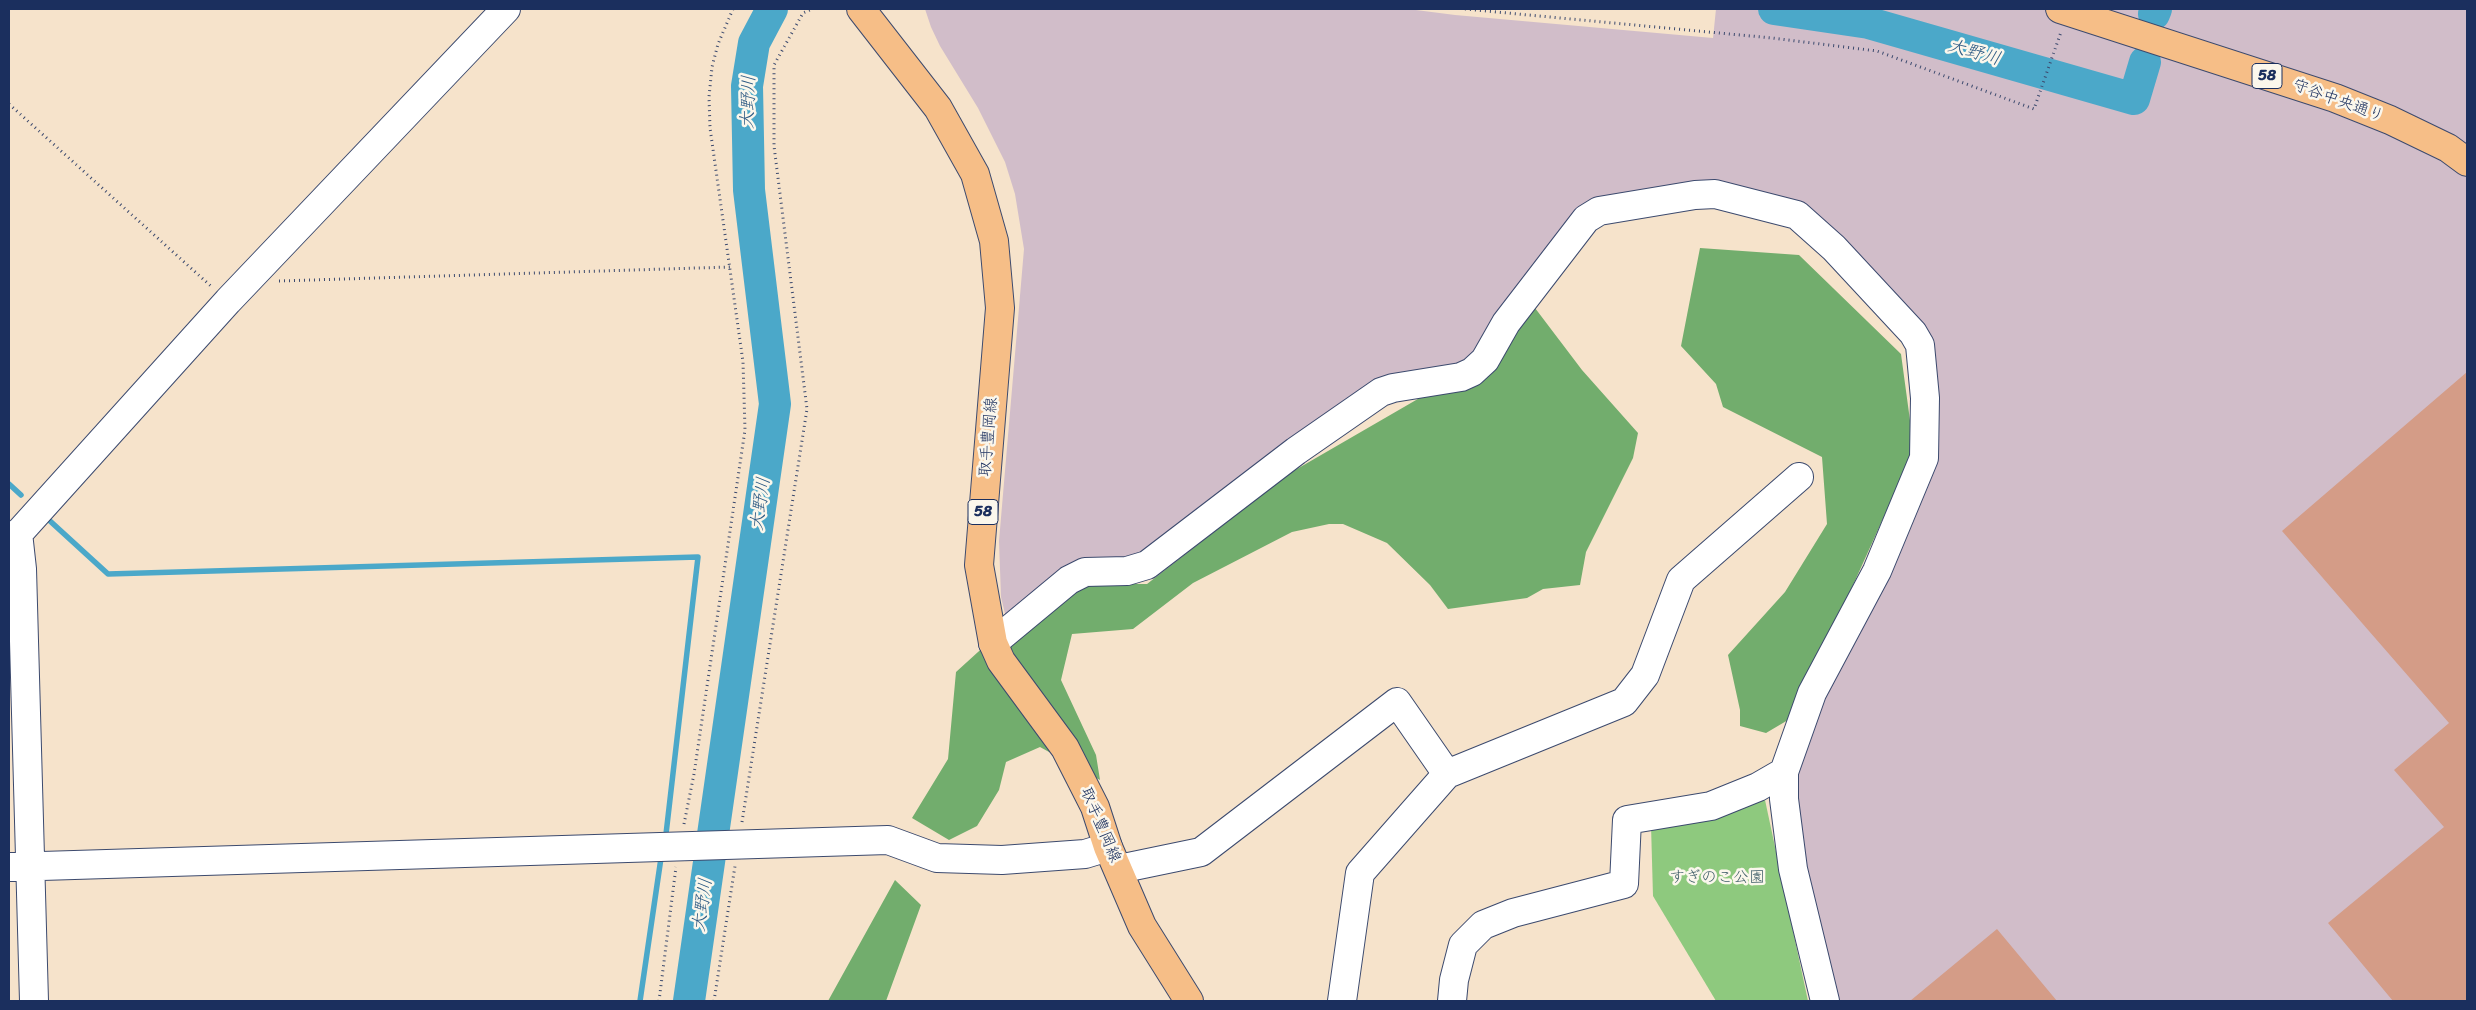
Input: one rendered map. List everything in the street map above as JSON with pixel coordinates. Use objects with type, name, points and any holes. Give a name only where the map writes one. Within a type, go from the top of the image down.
[{"type":"main road","name":"取手豊岡線","points":[[861,9],[938,108],[974,174],[994,241],[1000,308],[979,566],[993,643],[1001,660],[1065,748],[1095,807],[1113,858],[1142,926],[1188,1001]]},
{"type":"main road","name":"守谷中央通り","points":[[2060,9],[2335,98],[2390,120],[2448,148],[2467,162]]},
{"type":"street","points":[[34,1001],[19,867],[22,569],[14,539],[228,302],[506,9]]},
{"type":"street","points":[[993,643],[1068,580],[1084,572],[1127,571],[1147,566],[1296,451],[1381,392],[1393,388],[1461,376],[1472,372],[1485,360],[1506,323],[1586,218],[1599,211],[1695,195],[1716,194],[1798,215],[1834,248],[1913,333],[1920,345],[1925,398],[1924,458],[1877,571],[1812,693],[1784,772],[1784,799],[1793,869],[1825,1001]]},
{"type":"street","points":[[1342,1001],[1360,873],[1447,774],[1624,702],[1645,675],[1681,580],[1799,477]]},
{"type":"street","points":[[19,867],[888,840],[937,858],[1002,860],[1085,854],[1113,858],[1202,852],[1397,702],[1447,774]]},
{"type":"street","points":[[1452,1001],[1454,980],[1463,944],[1483,926],[1513,913],[1624,884],[1627,820],[1710,806],[1758,787],[1784,772]]},
{"type":"path","points":[[659,1001],[679,847],[696,765],[745,430],[743,362],[714,170],[709,96],[718,44],[733,9]]},
{"type":"path","points":[[714,1001],[807,409],[774,146],[774,65],[803,13],[812,9]]},
{"type":"path","points":[[1465,9],[1772,38],[1877,51],[2034,109],[2055,46]]},
{"type":"path","points":[[9,104],[228,302]]},
{"type":"path","points":[[251,279],[275,281],[730,267]]},
{"type":"shaded area","points":[[925,9],[1408,9],[1455,15],[1713,38],[1716,9],[2467,9],[2467,1001],[1835,1001],[1799,850],[1795,804],[1797,778],[1803,749],[1826,688],[1884,578],[1935,362],[1805,206],[1590,203],[1476,353],[1463,367],[1390,379],[1142,556],[1006,618],[1001,597],[999,541],[1024,249],[1015,194],[1005,162],[978,108],[940,46]]},
{"type":"green space","points":[[1700,248],[1799,255],[1901,354],[1914,450],[1826,645],[1788,720],[1766,733],[1740,726],[1740,710],[1728,655],[1785,592],[1827,524],[1822,457],[1723,407],[1716,384],[1681,346]]},
{"type":"green space","points":[[1535,308],[1582,370],[1638,433],[1633,458],[1586,552],[1580,585],[1543,589],[1527,598],[1448,609],[1430,585],[1387,543],[1343,524],[1329,524],[1292,532],[1193,583],[1133,629],[1072,634],[1061,680],[1096,755],[1100,780],[1040,747],[1006,762],[999,790],[977,826],[949,840],[912,818],[948,759],[956,672],[1011,622],[1088,584],[1147,584],[1290,473],[1461,374]]},
{"type":"green space","name":"すぎのこ公園","points":[[1765,800],[1808,1001],[1716,1001],[1653,896],[1651,825]]},
{"type":"green space","points":[[895,880],[921,905],[886,1001],[828,1001]]},
{"type":"building","points":[[2467,372],[2467,1001],[2393,1001],[2328,923],[2444,827],[2394,770],[2449,723],[2282,531]]},
{"type":"building","points":[[1997,929],[2057,1001],[1910,1001]]},
{"type":"waterway","name":"大野川","points":[[689,1001],[775,404],[749,190],[747,86],[754,43],[772,9]]},
{"type":"waterway","name":"大野川","points":[[1774,9],[1869,23],[2134,99],[2145,62]]},
{"type":"waterway","name":"大野川","points":[[2154,14],[2156,9]]},
{"type":"waterway","points":[[9,484],[21,495]]},
{"type":"waterway","points":[[50,521],[108,574],[698,557],[666,834]]},
{"type":"waterway","points":[[640,1001],[661,858]]}]
